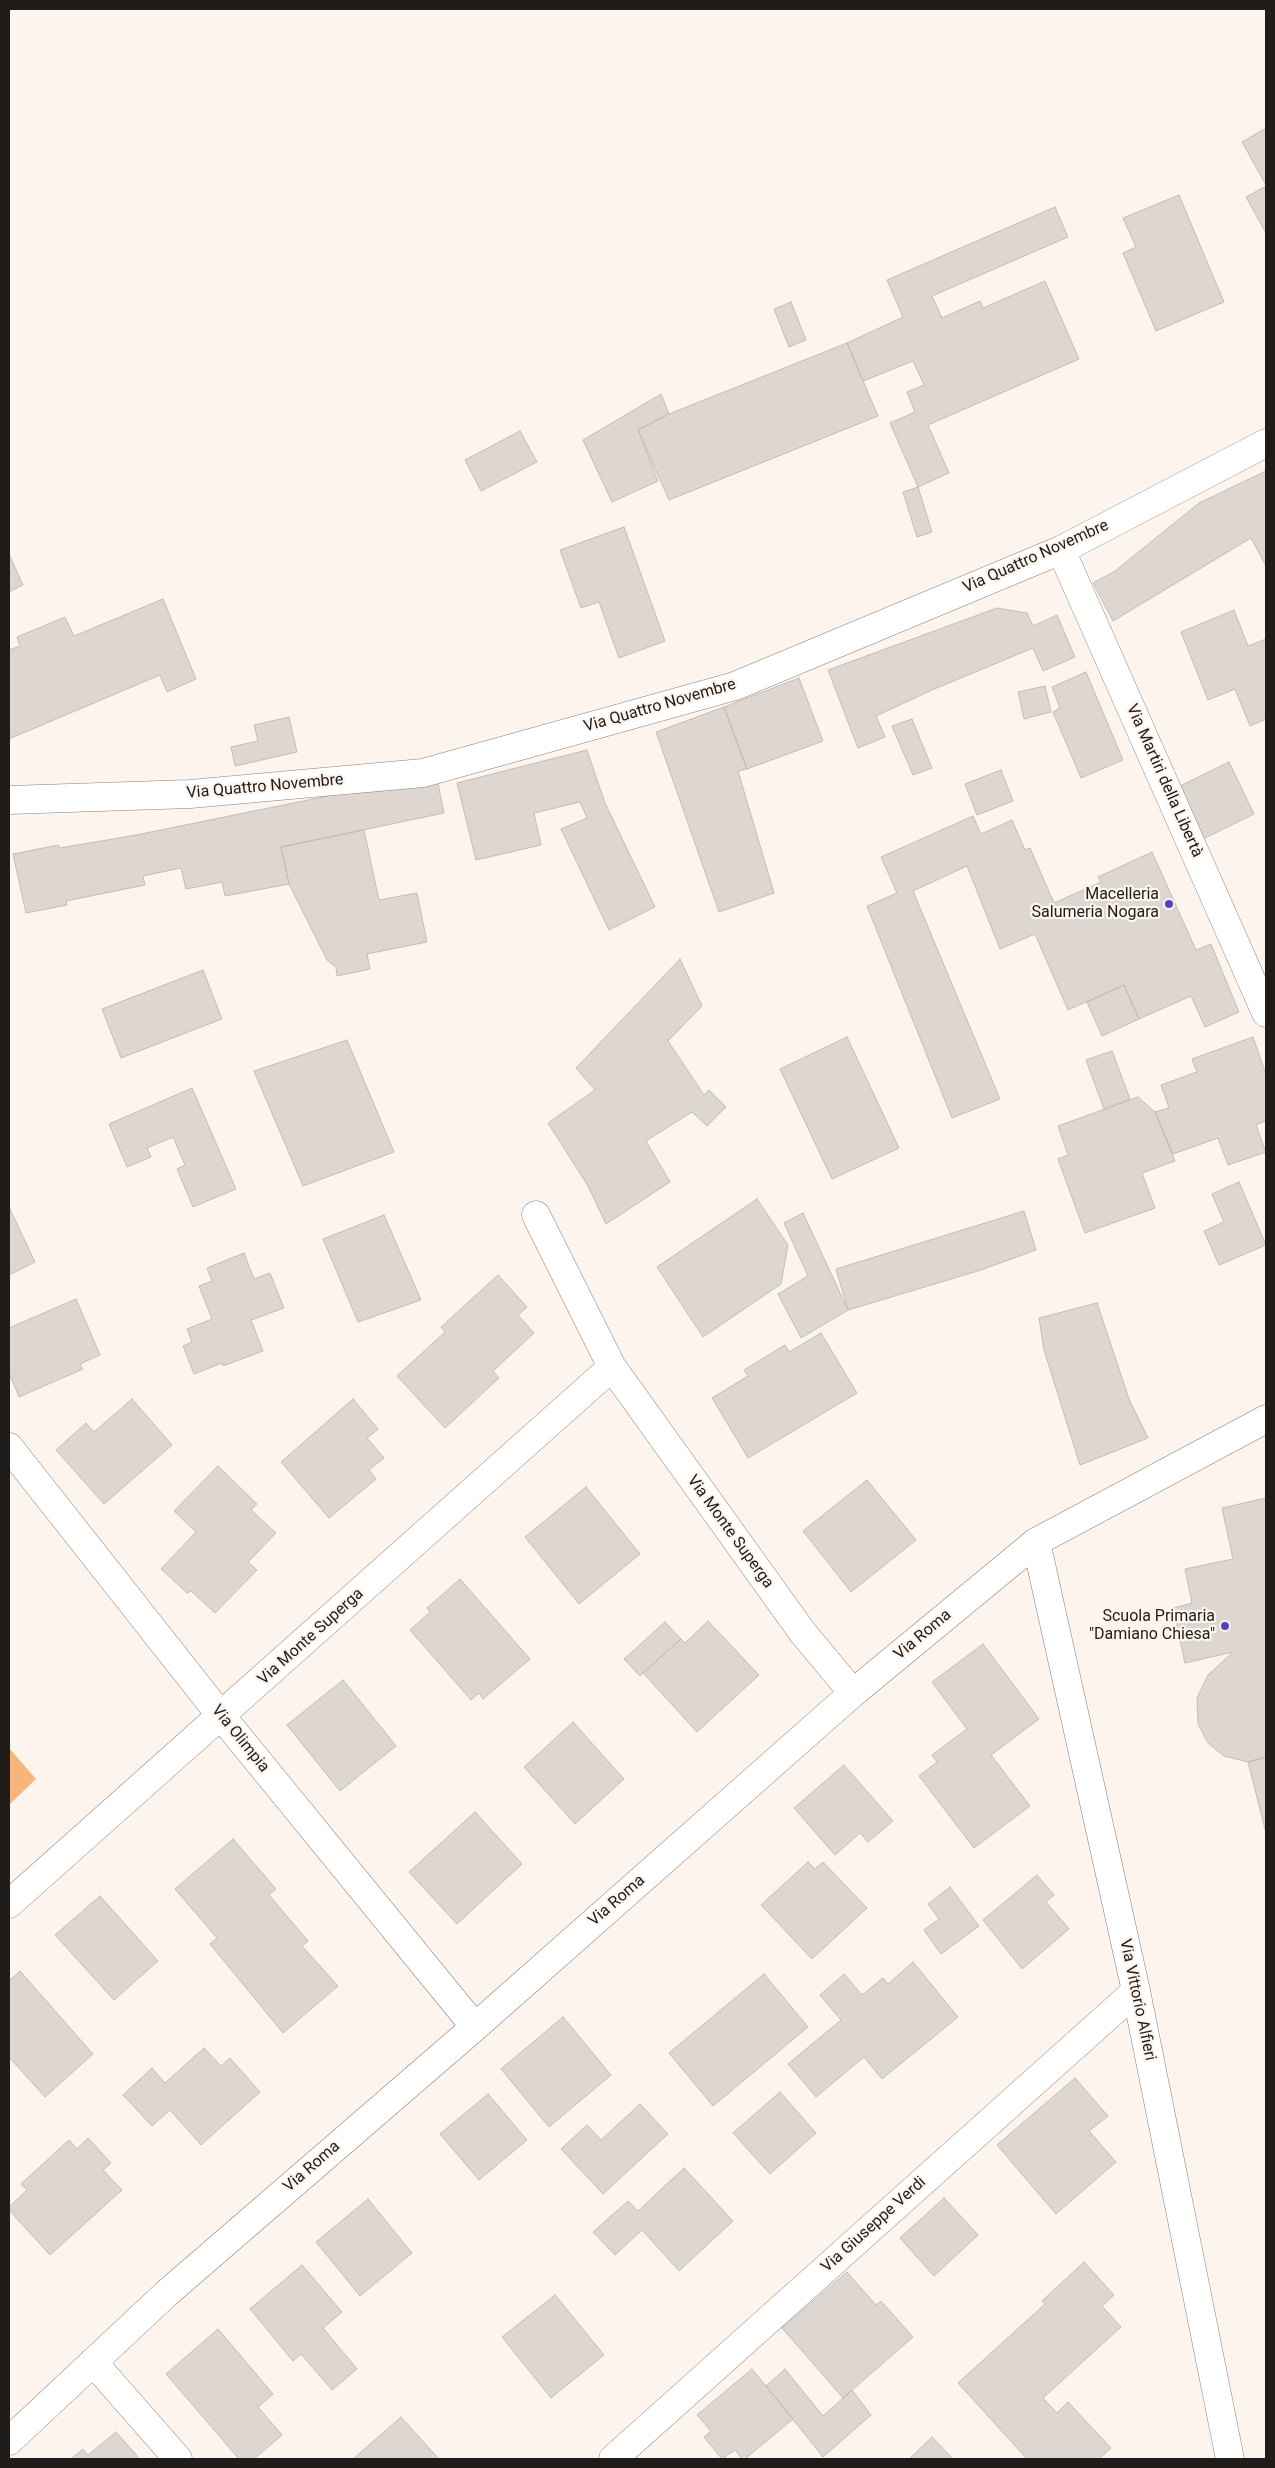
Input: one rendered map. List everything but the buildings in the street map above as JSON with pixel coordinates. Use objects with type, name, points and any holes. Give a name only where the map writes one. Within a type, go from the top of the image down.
[{"type":"street","name":"Via Quattro Novembre","points":[[9,800],[190,794],[423,773],[734,686],[1061,550],[1266,443]]},
{"type":"street","name":"Via Martiri della Libertà","points":[[1061,550],[1266,1012]]},
{"type":"street","name":"Via Monte Superga","points":[[536,1215],[612,1367],[803,1633],[853,1693]]},
{"type":"street","name":"Via Monte Superga","points":[[9,1904],[222,1717],[612,1367]]},
{"type":"street","name":"Via Roma","points":[[9,2440],[167,2293],[475,2027],[853,1693],[1036,1542],[1266,1419]]},
{"type":"street","name":"Via Olimpia","points":[[9,1448],[222,1717],[475,2027]]},
{"type":"street","name":"Via Vittorio Alfieri","points":[[1036,1542],[1136,1992],[1230,2459]]},
{"type":"street","name":"Via Giuseppe Verdi","points":[[612,2459],[1136,1992]]},
{"type":"street","points":[[93,2362],[178,2459]]},
{"type":"shaded area","points":[[9,1748],[36,1779],[9,1805]]},
{"type":"place","name":"Macelleria Salumeria Nogara","points":[[1169,904]]},
{"type":"place","name":"Scuola Primaria \"Damiano Chiesa\"","points":[[1225,1626]]}]
